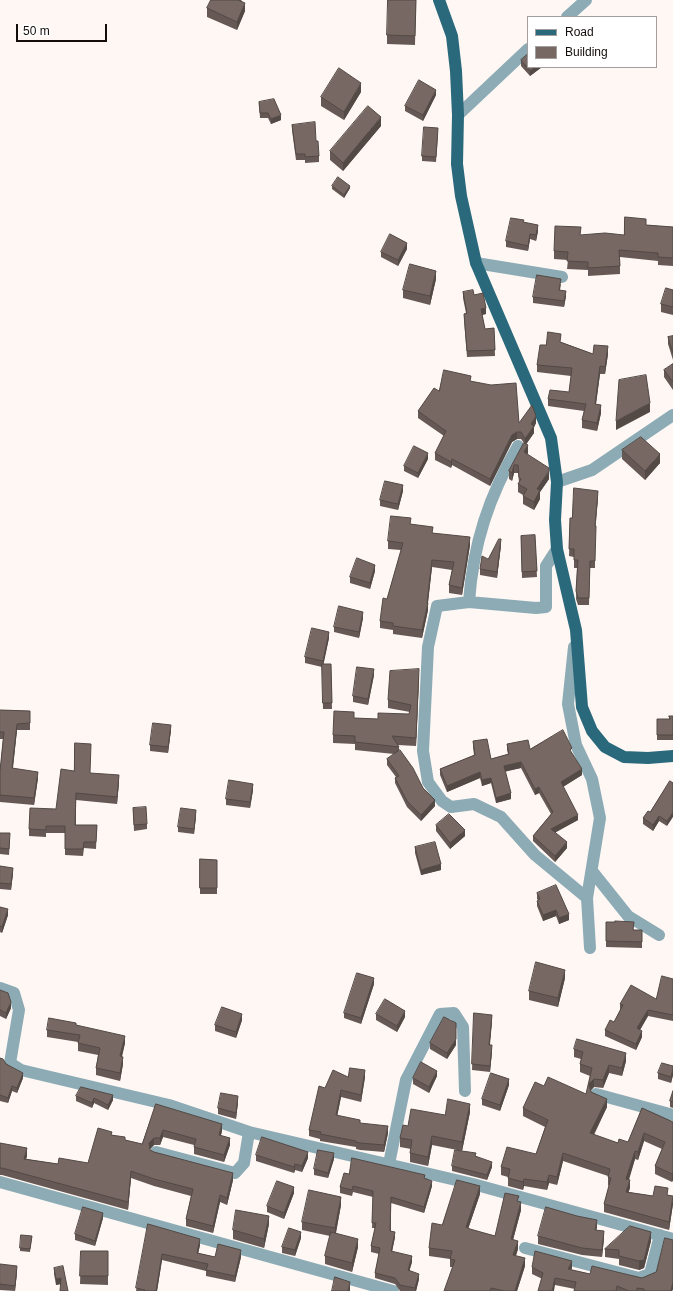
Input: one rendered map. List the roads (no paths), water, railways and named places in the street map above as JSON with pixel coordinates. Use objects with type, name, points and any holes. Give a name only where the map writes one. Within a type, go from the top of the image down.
[{"type":"main road","points":[[440,0],[452,36],[456,71],[458,115],[457,164],[461,196],[476,263],[551,438],[557,482],[555,520],[557,549],[576,630],[582,707],[592,731],[605,747],[624,757],[648,758],[673,756]]},
{"type":"street","points":[[567,16],[586,0]]},
{"type":"street","points":[[458,115],[527,50]]},
{"type":"street","points":[[476,263],[562,277]]},
{"type":"street","points":[[557,482],[592,470],[673,415]]},
{"type":"street","points":[[469,602],[471,569],[484,522],[498,485],[518,446]]},
{"type":"street","points":[[557,549],[546,566],[546,607],[536,608],[469,602],[437,606],[428,647],[423,751],[428,782],[442,802],[451,807],[474,804],[501,817],[535,855],[587,898]]},
{"type":"street","points":[[576,630],[568,704],[576,745],[592,779],[600,818],[587,898],[590,948]]},
{"type":"street","points":[[592,871],[628,916],[659,935]]},
{"type":"street","points":[[0,988],[14,993],[19,1010],[10,1063],[21,1070],[169,1105],[249,1132],[473,1184],[673,1239]]},
{"type":"street","points":[[389,1164],[406,1080],[440,1014],[454,1014],[463,1027],[465,1090]]},
{"type":"street","points":[[596,1094],[673,1115]]},
{"type":"street","points":[[156,1152],[235,1173],[244,1163],[249,1132]]},
{"type":"street","points":[[0,1182],[393,1291]]},
{"type":"street","points":[[525,1248],[639,1278],[650,1274],[660,1236]]}]
